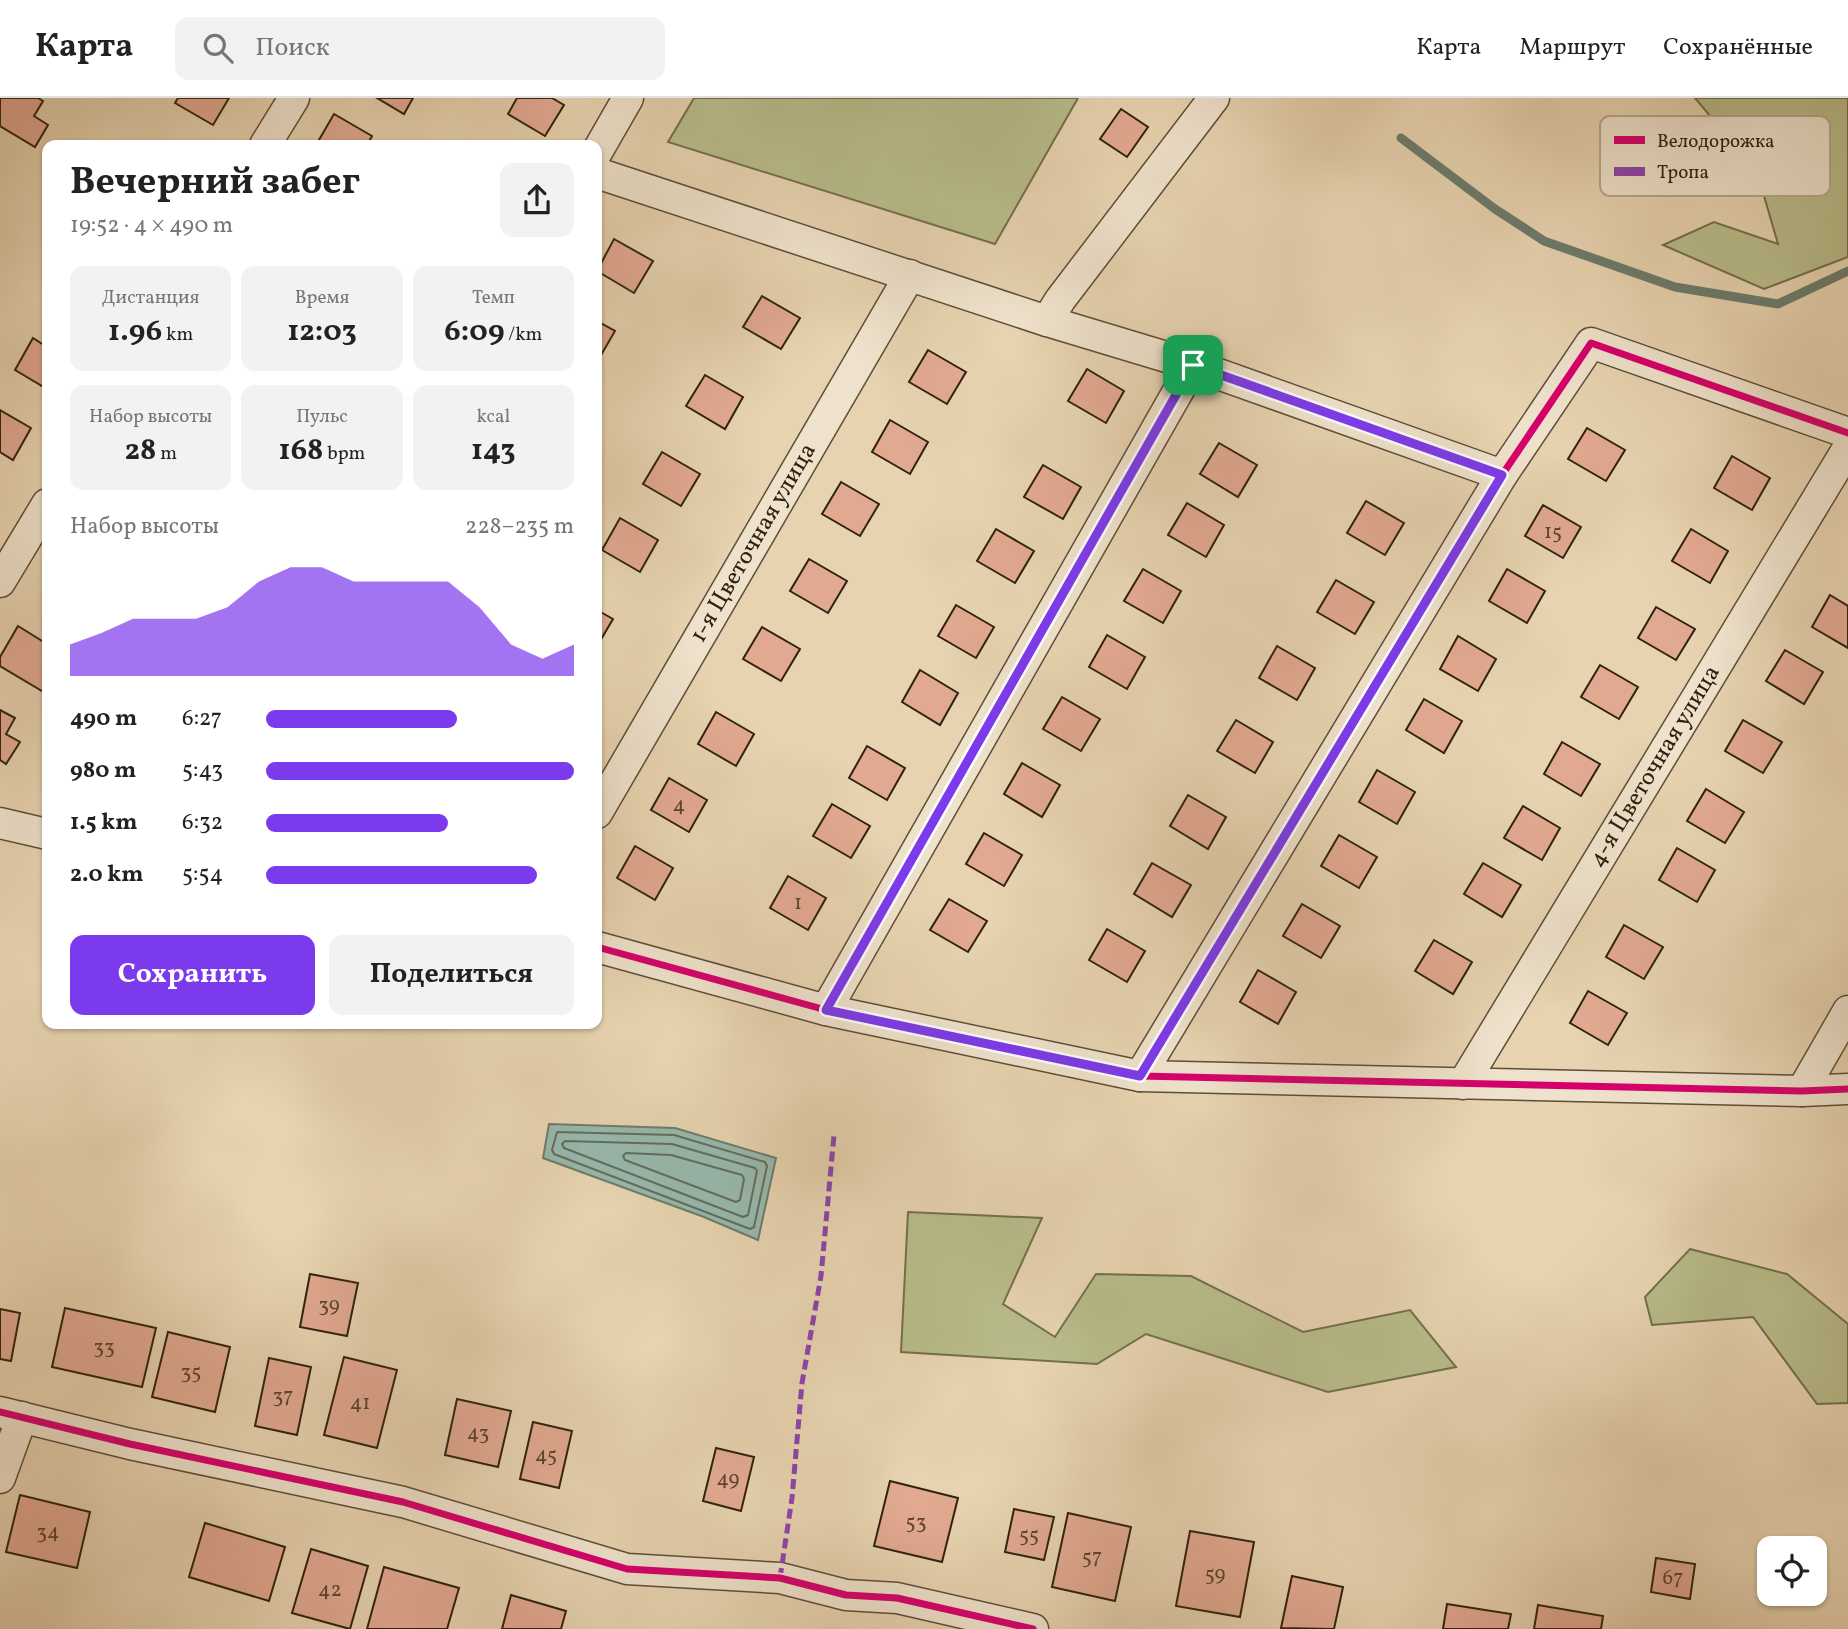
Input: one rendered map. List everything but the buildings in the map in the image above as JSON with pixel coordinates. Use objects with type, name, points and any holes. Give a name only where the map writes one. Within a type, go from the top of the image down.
[{"type":"street","points":[[268,140],[294,98]]},
{"type":"street","points":[[602,143],[628,98]]},
{"type":"street","points":[[1047,321],[1060,300],[1214,98]]},
{"type":"street","points":[[602,175],[1047,321],[1193,365],[1502,475]]},
{"type":"street","name":"1-я Цветочная улица","points":[[602,804],[910,275]]},
{"type":"street","points":[[1140,1076],[1502,475],[1591,343],[1848,433]]},
{"type":"street","points":[[826,1010],[1193,365]]},
{"type":"street","name":"4-я Цветочная улица","points":[[1463,1084],[1848,448]]},
{"type":"street","points":[[0,582],[42,512]]},
{"type":"street","points":[[0,823],[42,833]]},
{"type":"street","points":[[602,948],[826,1010],[1140,1076],[1802,1091],[1848,1089]]},
{"type":"street","points":[[1802,1091],[1848,1011]]},
{"type":"street","points":[[0,1478],[11,1414],[130,1444],[403,1502],[627,1569],[780,1578],[846,1595],[897,1598],[1033,1629]]},
{"type":"green space","points":[[694,98],[1078,98],[995,244],[668,142]]},
{"type":"green space","points":[[1695,98],[1848,98],[1848,257],[1764,289],[1663,245],[1714,222],[1778,244],[1764,196],[1830,196],[1830,116],[1710,116]]},
{"type":"green space","points":[[908,1212],[1042,1218],[1003,1304],[1055,1337],[1096,1274],[1191,1276],[1303,1332],[1410,1310],[1456,1367],[1328,1392],[1146,1334],[1097,1364],[901,1352]]},
{"type":"green space","points":[[1690,1249],[1787,1274],[1848,1324],[1848,1403],[1817,1404],[1753,1317],[1652,1325],[1645,1297]]},
{"type":"water","points":[[549,1124],[675,1128],[776,1158],[758,1240],[704,1217],[543,1158]]},
{"type":"waterway","points":[[1401,138],[1495,209],[1544,241],[1675,287],[1778,304],[1848,271]]},
{"type":"marked path","points":[[780,1578],[792,1498],[802,1383],[821,1276],[834,1135]]},
{"type":"cycle path","points":[[1140,1076],[1502,475],[1591,343],[1848,433]]},
{"type":"cycle path","points":[[602,948],[826,1010],[1140,1076],[1802,1091],[1848,1089]]},
{"type":"cycle path","points":[[0,1412],[130,1444],[403,1502],[627,1569],[780,1578],[846,1595],[897,1598],[1033,1629]]},
{"type":"route","points":[[1193,365],[1502,475],[1140,1076],[826,1010],[1193,365]]}]
